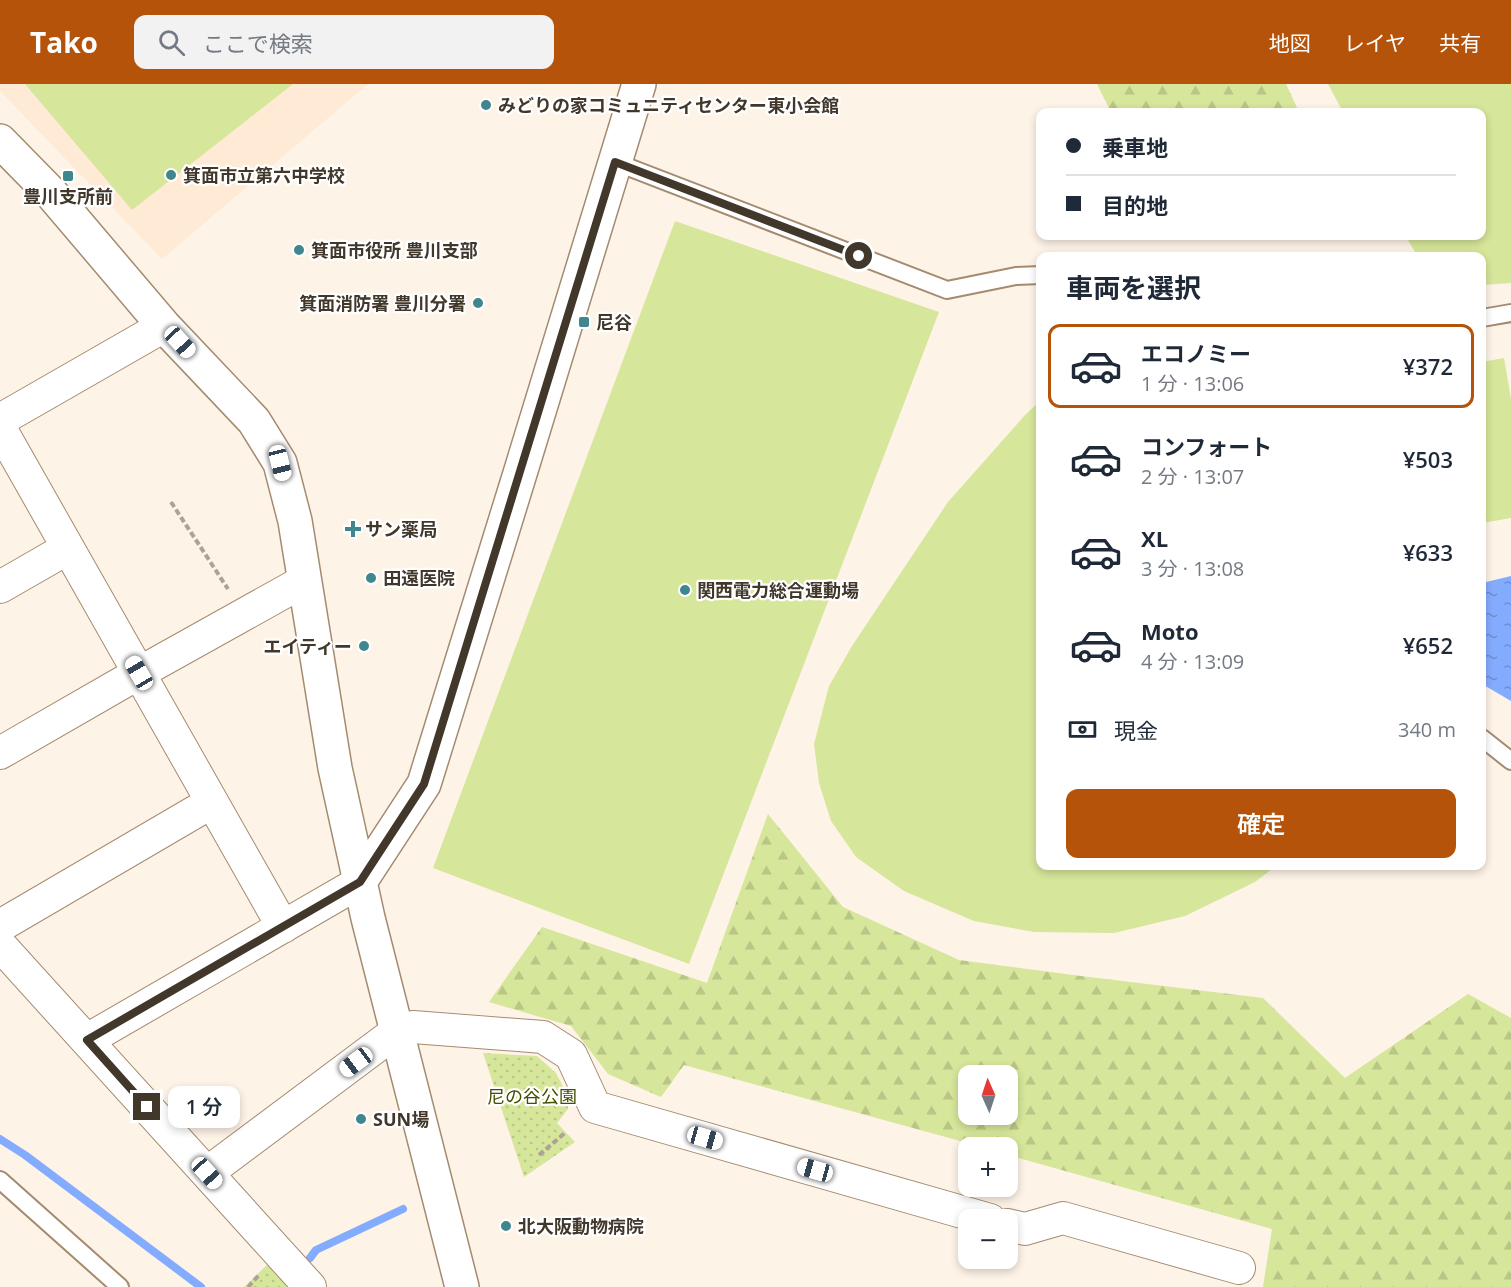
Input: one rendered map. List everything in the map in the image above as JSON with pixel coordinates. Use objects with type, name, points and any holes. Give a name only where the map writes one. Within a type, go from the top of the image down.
[{"type":"street","points":[[87,1040],[360,882],[424,784],[639,84]]},
{"type":"street","points":[[0,141],[51,193],[164,326],[254,421],[280,463],[295,521],[335,768],[360,882],[462,1287]]},
{"type":"street","points":[[0,420],[164,326]]},
{"type":"street","points":[[0,428],[283,927]]},
{"type":"street","points":[[0,587],[68,548]]},
{"type":"street","points":[[0,753],[304,581]]},
{"type":"street","points":[[0,926],[212,802]]},
{"type":"street","points":[[0,945],[310,1287]]},
{"type":"street","points":[[207,1173],[397,1032],[412,1027],[543,1037],[571,1055],[595,1107],[958,1211]]},
{"type":"street","points":[[1018,1227],[1025,1229],[1063,1218],[1239,1268]]},
{"type":"lane","points":[[615,162],[947,290],[1016,276],[1036,275]]},
{"type":"lane","points":[[1486,317],[1511,313]]},
{"type":"lane","points":[[1486,741],[1511,761]]},
{"type":"lane","points":[[1,1183],[120,1287]]},
{"type":"path","points":[[171,502],[227,589]]},
{"type":"path","points":[[539,1155],[566,1132]]},
{"type":"shaded area","name":"箕面市立第六中学校","points":[[0,84],[368,84],[162,259],[0,91]]},
{"type":"green space","points":[[25,84],[293,84],[132,210]]},
{"type":"green space","points":[[1097,84],[1286,84],[1297,108],[1109,108]]},
{"type":"green space","points":[[1328,84],[1511,84],[1511,283],[1486,285],[1486,252],[1415,252],[1408,240],[1486,240],[1486,108],[1341,108]]},
{"type":"green space","name":"関西電力総合運動場","points":[[675,221],[939,312],[689,964],[433,868]]},
{"type":"green space","points":[[1504,358],[1511,399],[1511,518],[1486,522],[1486,361]]},
{"type":"green space","name":"関西電力総合運動場","points":[[1036,405],[1036,870],[1271,870],[1255,882],[1185,916],[1114,933],[1034,932],[974,921],[904,891],[856,857],[831,821],[819,783],[814,744],[829,686],[852,646],[948,502]]},
{"type":"green space","points":[[768,814],[843,907],[959,960],[1263,998],[1345,1078],[1468,994],[1511,1018],[1511,1287],[1263,1287],[1272,1229],[1018,1158],[1018,1137],[958,1137],[958,1140],[684,1065],[661,1097],[608,1074],[571,1026],[489,1002],[542,927],[707,983]]},
{"type":"green space","name":"尼の谷公園","points":[[483,1053],[537,1056],[556,1073],[569,1098],[568,1109],[557,1123],[575,1142],[524,1177]]},
{"type":"green space","points":[[269,1263],[290,1287],[244,1287]]},
{"type":"water","points":[[1511,576],[1511,701],[1486,686],[1486,582]]},
{"type":"waterway","points":[[0,1139],[25,1155],[201,1287]]},
{"type":"waterway","points":[[310,1258],[316,1250],[403,1209]]},
{"type":"place","name":"みどりの家コミュニティセンター東小会館","points":[[486,105]]},
{"type":"place","name":"箕面市立第六中学校","points":[[171,175]]},
{"type":"place","name":"豊川支所前","points":[[68,176]]},
{"type":"place","name":"箕面市役所 豊川支部","points":[[299,250]]},
{"type":"place","name":"箕面消防署 豊川分署","points":[[478,303]]},
{"type":"place","name":"尼谷","points":[[584,322]]},
{"type":"place","name":"サン薬局","points":[[353,529]]},
{"type":"place","name":"田遠医院","points":[[371,578]]},
{"type":"place","name":"関西電力総合運動場","points":[[685,590]]},
{"type":"place","name":"エイティー","points":[[364,646]]},
{"type":"place","name":"SUN場","points":[[361,1119]]},
{"type":"place","name":"北大阪動物病院","points":[[506,1226]]},
{"type":"route","points":[[147,1107],[87,1040],[360,882],[424,784],[615,162],[859,256]]}]
